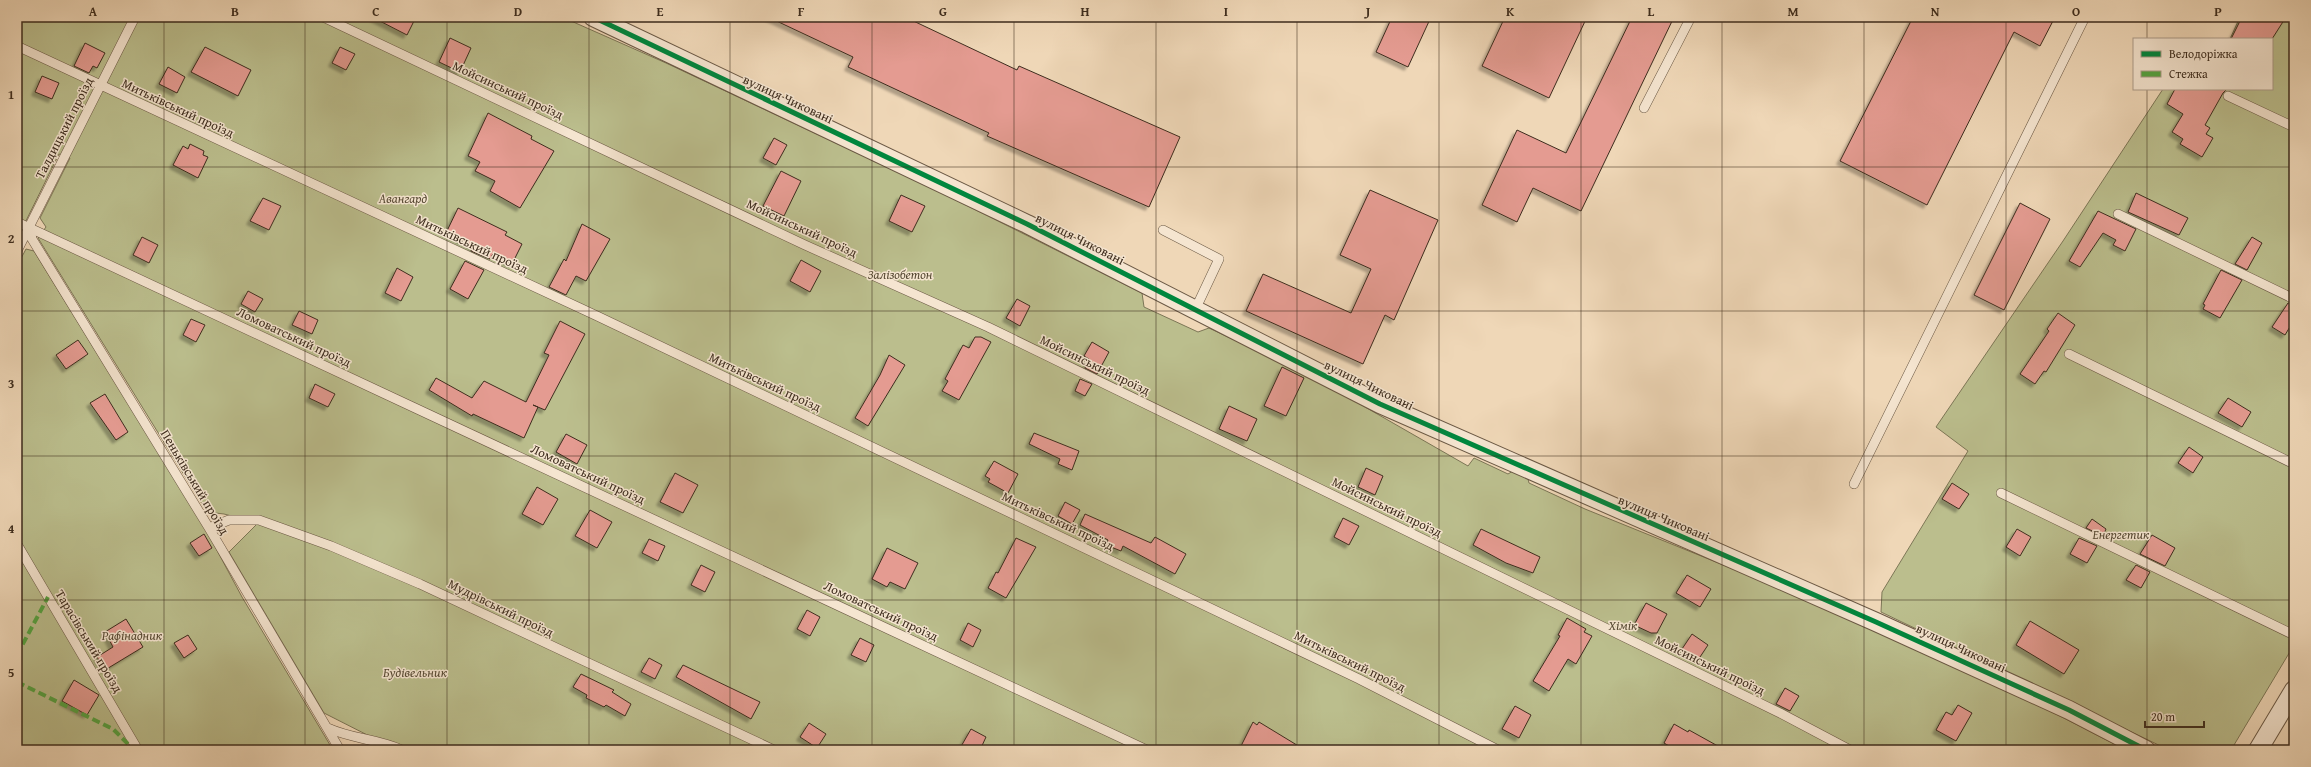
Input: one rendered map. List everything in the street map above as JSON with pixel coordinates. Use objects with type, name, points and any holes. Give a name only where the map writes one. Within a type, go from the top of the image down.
[{"type":"street","name":"вулиця Чиковані","points":[[593,17],[1027,224],[1380,404],[1883,625],[2069,710],[2146,750]]},
{"type":"street","points":[[2258,750],[2294,690]]},
{"type":"lane","name":"Талдицький проїзд","points":[[17,251],[135,17]]},
{"type":"lane","name":"Мойсинський проїзд","points":[[323,17],[805,245],[988,327],[1780,714],[1850,750]]},
{"type":"lane","points":[[1644,108],[1691,17]]},
{"type":"lane","points":[[1854,484],[2085,17]]},
{"type":"lane","name":"Митьківський проїзд","points":[[17,46],[99,86],[595,315],[1352,676],[1498,750]]},
{"type":"lane","points":[[2228,96],[2294,127]]},
{"type":"lane","points":[[2118,214],[2294,299]]},
{"type":"lane","name":"Ломоватський проїзд","points":[[17,222],[1147,750]]},
{"type":"lane","name":"Пеньківський проїзд","points":[[29,228],[32,239],[209,528],[340,750]]},
{"type":"lane","points":[[1163,230],[1219,259],[1196,310]]},
{"type":"lane","points":[[2069,354],[2294,464]]},
{"type":"lane","points":[[2002,493],[2294,635]]},
{"type":"lane","name":"Мудрівський проїзд","points":[[209,528],[229,520],[259,520],[331,546],[420,584],[774,750]]},
{"type":"lane","name":"Тарасівський проїзд","points":[[17,544],[138,750]]},
{"type":"lane","points":[[328,728],[356,738],[369,738],[402,750]]},
{"type":"green space","points":[[17,17],[562,17],[666,63],[940,192],[1142,293],[1144,307],[1198,332],[1209,328],[1311,376],[1468,466],[1474,458],[1508,474],[1513,471],[1528,479],[1529,483],[1585,509],[1758,579],[1990,680],[2126,750],[381,750],[387,745],[324,713],[229,552],[258,523],[224,514],[207,512],[38,238],[46,227],[40,218],[70,158],[59,154],[17,239]]},
{"type":"green space","name":"Енергетик","points":[[2240,17],[2294,17],[2294,635],[2292,639],[2294,645],[2231,750],[2169,750],[1881,612],[1882,592],[1968,451],[1936,427],[2063,241],[2162,90],[2273,90],[2273,38],[2230,38]]},
{"type":"green space","name":"Рафінадник","points":[[26,249],[34,251],[206,530],[242,597],[333,750],[17,750],[17,266]]},
{"type":"building","points":[[372,17],[416,17],[407,35]]},
{"type":"building","points":[[768,17],[905,17],[1017,70],[1019,66],[1180,137],[1149,207],[987,136],[989,133],[848,67],[853,57]]},
{"type":"building","points":[[1392,17],[1431,17],[1408,67],[1376,52]]},
{"type":"building","points":[[1505,17],[1587,17],[1549,98],[1482,66]]},
{"type":"building","points":[[1632,17],[1674,17],[1581,211],[1533,188],[1517,222],[1482,205],[1517,130],[1566,153]]},
{"type":"building","points":[[1913,17],[2055,17],[2040,46],[2014,32],[1927,205],[1840,161]]},
{"type":"building","points":[[2242,17],[2286,17],[2273,38],[2232,38]]},
{"type":"building","points":[[450,38],[471,48],[460,72],[439,62]]},
{"type":"building","points":[[85,43],[105,53],[97,68],[93,66],[89,73],[74,66]]},
{"type":"building","points":[[205,47],[251,70],[238,96],[191,72]]},
{"type":"building","points":[[340,47],[355,54],[346,70],[332,63]]},
{"type":"building","points":[[168,67],[185,77],[177,93],[159,84]]},
{"type":"building","points":[[42,76],[59,83],[52,99],[35,92]]},
{"type":"building","points":[[2174,90],[2226,90],[2205,125],[2210,128],[2206,134],[2213,138],[2202,157],[2180,144],[2183,139],[2172,132],[2183,114],[2167,104]]},
{"type":"building","points":[[488,113],[532,136],[531,139],[554,151],[520,208],[490,191],[495,181],[475,171],[480,162],[468,156]]},
{"type":"building","points":[[774,138],[787,145],[776,165],[763,158]]},
{"type":"building","points":[[190,144],[204,151],[203,155],[208,157],[198,178],[173,165],[183,146],[188,149]]},
{"type":"building","points":[[781,171],[801,181],[784,216],[763,206]]},
{"type":"building","points":[[1370,190],[1438,220],[1394,320],[1385,315],[1363,364],[1246,311],[1263,274],[1351,313],[1371,269],[1340,255]]},
{"type":"building","points":[[2136,193],[2188,218],[2179,235],[2128,212]]},
{"type":"building","points":[[901,195],[925,206],[912,232],[889,221]]},
{"type":"building","points":[[263,198],[281,206],[269,230],[250,221]]},
{"type":"building","points":[[2020,203],[2050,219],[2004,310],[1974,295]]},
{"type":"building","points":[[458,208],[507,232],[505,235],[522,244],[512,264],[493,254],[490,259],[471,251],[473,246],[446,233]]},
{"type":"building","points":[[2098,211],[2136,229],[2125,251],[2113,245],[2116,240],[2103,233],[2080,267],[2069,261]]},
{"type":"building","points":[[582,224],[610,239],[586,281],[576,276],[566,295],[549,287],[564,259],[566,261]]},
{"type":"building","points":[[142,237],[158,245],[149,263],[133,255]]},
{"type":"building","points":[[2252,237],[2262,243],[2247,270],[2235,264]]},
{"type":"building","points":[[801,260],[821,271],[810,292],[790,281]]},
{"type":"building","points":[[465,261],[484,270],[468,299],[450,289]]},
{"type":"building","points":[[397,268],[413,277],[401,301],[385,293]]},
{"type":"building","points":[[2221,270],[2242,280],[2220,318],[2203,309],[2205,305],[2203,304]]},
{"type":"building","points":[[248,291],[263,299],[255,312],[241,304]]},
{"type":"building","points":[[1017,299],[1030,306],[1020,326],[1006,318]]},
{"type":"building","points":[[2288,303],[2294,305],[2294,320],[2285,335],[2272,327]]},
{"type":"building","points":[[299,311],[318,320],[312,334],[292,325]]},
{"type":"building","points":[[2058,313],[2075,325],[2046,372],[2044,371],[2035,384],[2020,374],[2049,331],[2047,329]]},
{"type":"building","points":[[191,319],[205,325],[196,342],[183,335]]},
{"type":"building","points":[[560,321],[585,334],[545,410],[538,407],[524,438],[473,414],[472,416],[429,390],[436,378],[472,398],[484,381],[526,402],[549,355],[544,353]]},
{"type":"building","points":[[975,337],[981,337],[991,342],[959,400],[942,391],[948,381],[945,379],[963,345],[969,348]]},
{"type":"building","points":[[78,340],[88,354],[66,369],[56,355]]},
{"type":"building","points":[[1092,342],[1109,352],[1097,374],[1085,368],[1089,359],[1084,356]]},
{"type":"building","points":[[889,355],[905,365],[868,426],[855,418],[880,375]]},
{"type":"building","points":[[1282,367],[1304,378],[1286,416],[1264,406]]},
{"type":"building","points":[[1080,379],[1092,384],[1085,396],[1075,391]]},
{"type":"building","points":[[315,384],[335,394],[328,407],[309,398]]},
{"type":"building","points":[[105,394],[128,432],[116,440],[90,403]]},
{"type":"building","points":[[2228,398],[2251,412],[2242,427],[2218,413]]},
{"type":"building","points":[[1229,406],[1257,419],[1247,441],[1219,429]]},
{"type":"building","points":[[1034,433],[1079,451],[1072,470],[1058,464],[1060,459],[1029,444]]},
{"type":"building","points":[[566,434],[587,445],[577,464],[556,452]]},
{"type":"building","points":[[2189,447],[2203,457],[2193,473],[2178,463]]},
{"type":"building","points":[[994,461],[1018,474],[1008,493],[988,482],[990,479],[985,476]]},
{"type":"building","points":[[1366,468],[1383,476],[1375,495],[1358,487]]},
{"type":"building","points":[[675,473],[698,485],[683,513],[660,502]]},
{"type":"building","points":[[1952,483],[1969,494],[1959,509],[1942,499]]},
{"type":"building","points":[[537,487],[558,499],[543,525],[522,514]]},
{"type":"building","points":[[1065,502],[1080,510],[1072,524],[1058,516]]},
{"type":"building","points":[[590,510],[612,522],[597,548],[575,536]]},
{"type":"building","points":[[1085,514],[1151,543],[1155,537],[1186,554],[1175,574],[1123,546],[1121,551],[1106,545],[1108,540],[1080,525]]},
{"type":"building","points":[[1343,518],[1359,526],[1349,545],[1334,537]]},
{"type":"building","points":[[2092,519],[2106,529],[2103,536],[2086,528]]},
{"type":"building","points":[[1481,529],[1540,557],[1533,573],[1506,563],[1473,545]]},
{"type":"building","points":[[2017,529],[2031,537],[2020,556],[2006,547]]},
{"type":"building","points":[[204,534],[212,548],[199,556],[190,543]]},
{"type":"building","points":[[2152,535],[2175,548],[2165,566],[2140,554]]},
{"type":"building","points":[[1016,538],[1036,547],[1006,598],[988,588],[996,572],[998,573]]},
{"type":"building","points":[[2079,538],[2097,546],[2087,563],[2070,554]]},
{"type":"building","points":[[649,539],[665,546],[658,561],[642,553]]},
{"type":"building","points":[[887,548],[918,563],[905,589],[890,582],[887,587],[872,579]]},
{"type":"building","points":[[701,565],[715,572],[705,592],[691,585]]},
{"type":"building","points":[[2136,565],[2150,572],[2141,588],[2126,580]]},
{"type":"building","points":[[1687,575],[1711,589],[1700,607],[1676,593]]},
{"type":"building","points":[[1646,603],[1667,614],[1657,633],[1651,633],[1634,625]]},
{"type":"building","points":[[807,610],[820,617],[810,636],[797,629]]},
{"type":"building","points":[[1567,618],[1586,629],[1584,632],[1592,636],[1576,664],[1568,659],[1549,691],[1533,681],[1560,636],[1558,635]]},
{"type":"building","points":[[126,619],[143,647],[105,670],[97,657],[113,647],[105,632]]},
{"type":"building","points":[[2030,621],[2079,650],[2064,674],[2016,645]]},
{"type":"building","points":[[968,623],[981,630],[973,647],[960,640]]},
{"type":"building","points":[[1692,634],[1708,645],[1698,660],[1682,649]]},
{"type":"building","points":[[188,635],[197,649],[184,658],[174,643]]},
{"type":"building","points":[[860,638],[874,645],[866,662],[851,655]]},
{"type":"building","points":[[649,658],[662,665],[655,679],[641,672]]},
{"type":"building","points":[[683,665],[760,702],[751,719],[676,677]]},
{"type":"building","points":[[581,674],[614,690],[612,692],[631,704],[625,716],[606,705],[604,707],[586,698],[587,695],[573,687]]},
{"type":"building","points":[[74,680],[99,695],[87,715],[62,701]]},
{"type":"building","points":[[1785,688],[1799,696],[1790,711],[1776,704]]},
{"type":"building","points":[[1958,705],[1972,713],[1956,741],[1936,730],[1946,712],[1952,715]]},
{"type":"building","points":[[1515,706],[1531,715],[1519,738],[1502,729]]},
{"type":"building","points":[[1253,722],[1257,725],[1259,722],[1305,750],[1239,750]]},
{"type":"building","points":[[809,723],[826,734],[817,748],[800,737]]},
{"type":"building","points":[[1674,724],[1688,732],[1689,730],[1725,750],[1676,750],[1664,743]]},
{"type":"building","points":[[971,729],[986,737],[980,750],[959,750]]},
{"type":"marked path","points":[[17,655],[48,597]]},
{"type":"marked path","points":[[17,682],[113,729],[134,750]]},
{"type":"cycle path","points":[[593,17],[1027,224],[1380,404],[1876,622],[2069,710],[2146,750]]},
{"type":"park label","name":"Авангард","points":[[403,198]]},
{"type":"park label","name":"Залізобетон","points":[[900,274]]},
{"type":"park label","name":"Хімік","points":[[1623,625]]},
{"type":"park label","name":"Будівельник","points":[[415,672]]}]
